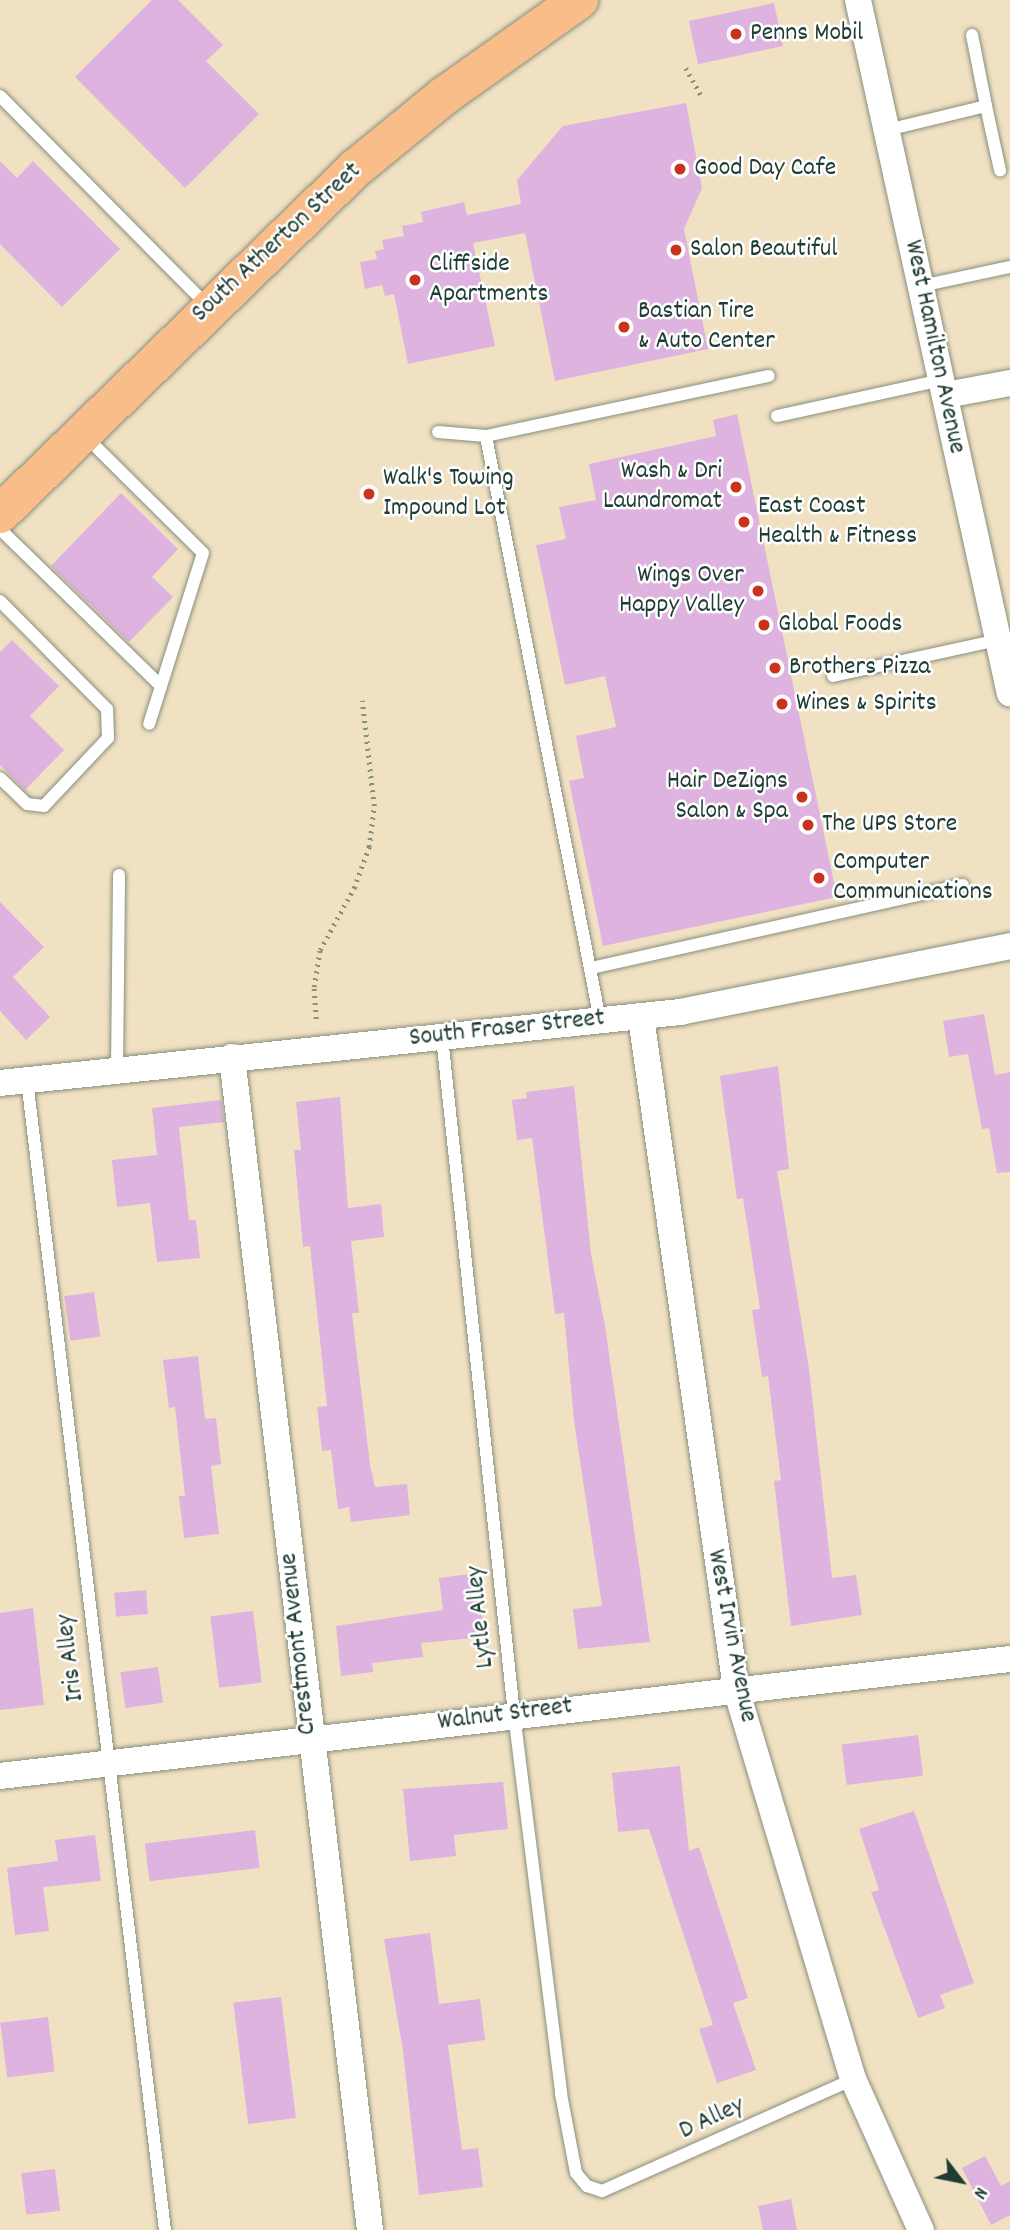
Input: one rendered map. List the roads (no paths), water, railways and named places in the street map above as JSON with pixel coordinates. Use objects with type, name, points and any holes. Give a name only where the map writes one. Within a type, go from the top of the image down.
[{"type":"main road","name":"South Atherton Street","points":[[0,514],[209,307],[392,137],[562,5]]},
{"type":"street","name":"West Hamilton Avenue","points":[[858,0],[1004,655],[1010,694]]},
{"type":"street","points":[[944,388],[1010,383]]},
{"type":"street","name":"South Fraser Street","points":[[0,1083],[641,1017],[1010,946]]},
{"type":"street","name":"West Irvin Avenue","points":[[641,1017],[736,1689],[853,2079],[921,2230]]},
{"type":"street","name":"Crestmont Avenue","points":[[232,1058],[309,1738],[370,2230]]},
{"type":"street","name":"Walnut Street","points":[[0,1776],[514,1714],[1010,1659]]},
{"type":"lane","points":[[972,35],[1000,170]]},
{"type":"lane","points":[[0,96],[209,307]]},
{"type":"lane","points":[[887,130],[986,106]]},
{"type":"lane","points":[[921,286],[1010,267]]},
{"type":"lane","points":[[438,432],[486,436],[769,376]]},
{"type":"lane","points":[[777,416],[944,388]]},
{"type":"lane","points":[[81,432],[203,553],[149,724]]},
{"type":"lane","points":[[486,436],[600,1020]]},
{"type":"lane","points":[[0,528],[161,686]]},
{"type":"lane","points":[[0,601],[107,709],[108,738],[44,806],[27,804],[0,778]]},
{"type":"lane","points":[[833,676],[1004,655]]},
{"type":"lane","points":[[117,1070],[119,876]]},
{"type":"lane","points":[[591,968],[963,885]]},
{"type":"lane","name":"Lytle Alley","points":[[442,1037],[514,1714],[561,2094],[576,2174],[587,2186]]},
{"type":"lane","name":"Iris Alley","points":[[27,1080],[106,1764],[165,2230]]},
{"type":"lane","name":"D Alley","points":[[587,2186],[602,2191],[853,2079]]},
{"type":"place","name":"Penns Mobil","points":[[736,34]]},
{"type":"place","name":"Good Day Cafe","points":[[680,169]]},
{"type":"place","name":"Salon Beautiful","points":[[676,250]]},
{"type":"place","name":"Cliffside Apartments","points":[[415,280]]},
{"type":"place","name":"Bastian Tire & Auto Center","points":[[624,327]]},
{"type":"place","name":"Wash & Dri Laundromat","points":[[736,487]]},
{"type":"place","name":"Walk's Towing Impound Lot","points":[[369,494]]},
{"type":"place","name":"East Coast Health & Fitness","points":[[744,522]]},
{"type":"place","name":"Wings Over Happy Valley","points":[[758,591]]},
{"type":"place","name":"Global Foods","points":[[764,625]]},
{"type":"place","name":"Brothers Pizza","points":[[775,668]]},
{"type":"place","name":"Wines & Spirits","points":[[782,704]]},
{"type":"place","name":"Hair DeZigns Salon & Spa","points":[[802,797]]},
{"type":"place","name":"The UPS Store","points":[[808,825]]},
{"type":"place","name":"Computer Communications","points":[[819,878]]}]
